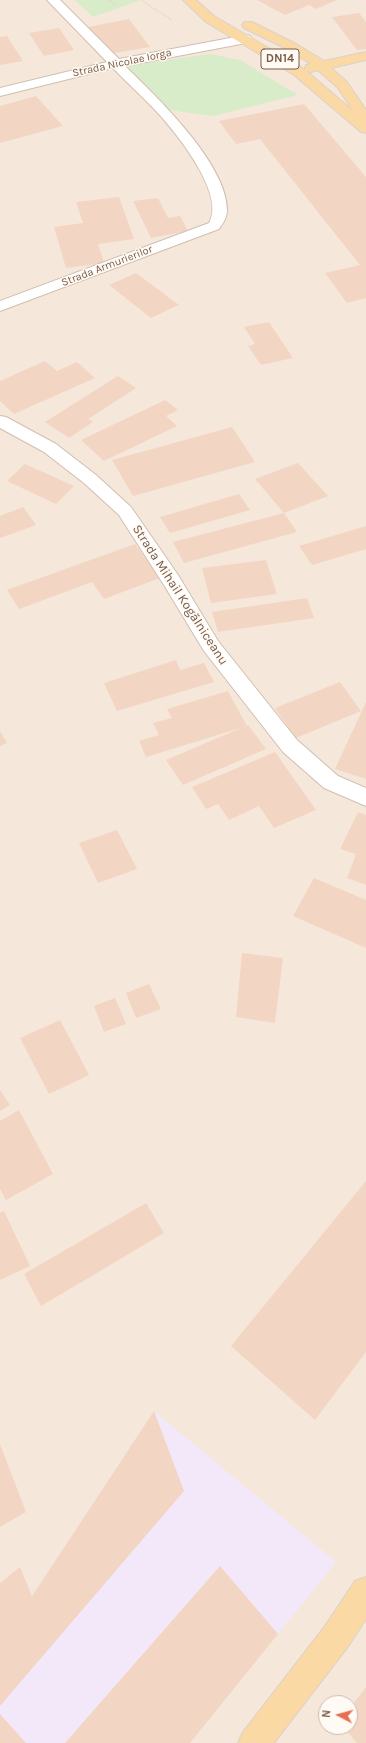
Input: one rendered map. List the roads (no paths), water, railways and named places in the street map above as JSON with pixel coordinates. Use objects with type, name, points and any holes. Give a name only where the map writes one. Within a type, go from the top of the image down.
[{"type":"main road","name":"DN14","points":[[189,0],[210,19],[246,39],[313,82],[366,68]]},
{"type":"main road","points":[[194,0],[222,12]]},
{"type":"main road","name":"DN14","points":[[235,18],[295,48],[334,77]]},
{"type":"main road","name":"DN14","points":[[299,72],[366,56]]},
{"type":"main road","points":[[334,77],[352,97],[366,122]]},
{"type":"main road","points":[[313,82],[366,129]]},
{"type":"main road","points":[[254,1743],[336,1638],[366,1592]]},
{"type":"street","points":[[53,0],[114,63]]},
{"type":"street","name":"Strada Nicolae Iorga","points":[[0,92],[114,63],[246,39]]},
{"type":"street","name":"Strada Armurierilor","points":[[0,306],[214,226],[219,218],[220,210],[218,193],[201,160],[170,118],[114,63]]},
{"type":"street","name":"Strada Mihail Kogălniceanu","points":[[0,421],[50,448],[90,479],[125,511],[171,580],[211,646],[290,746],[331,782],[359,795]]}]
